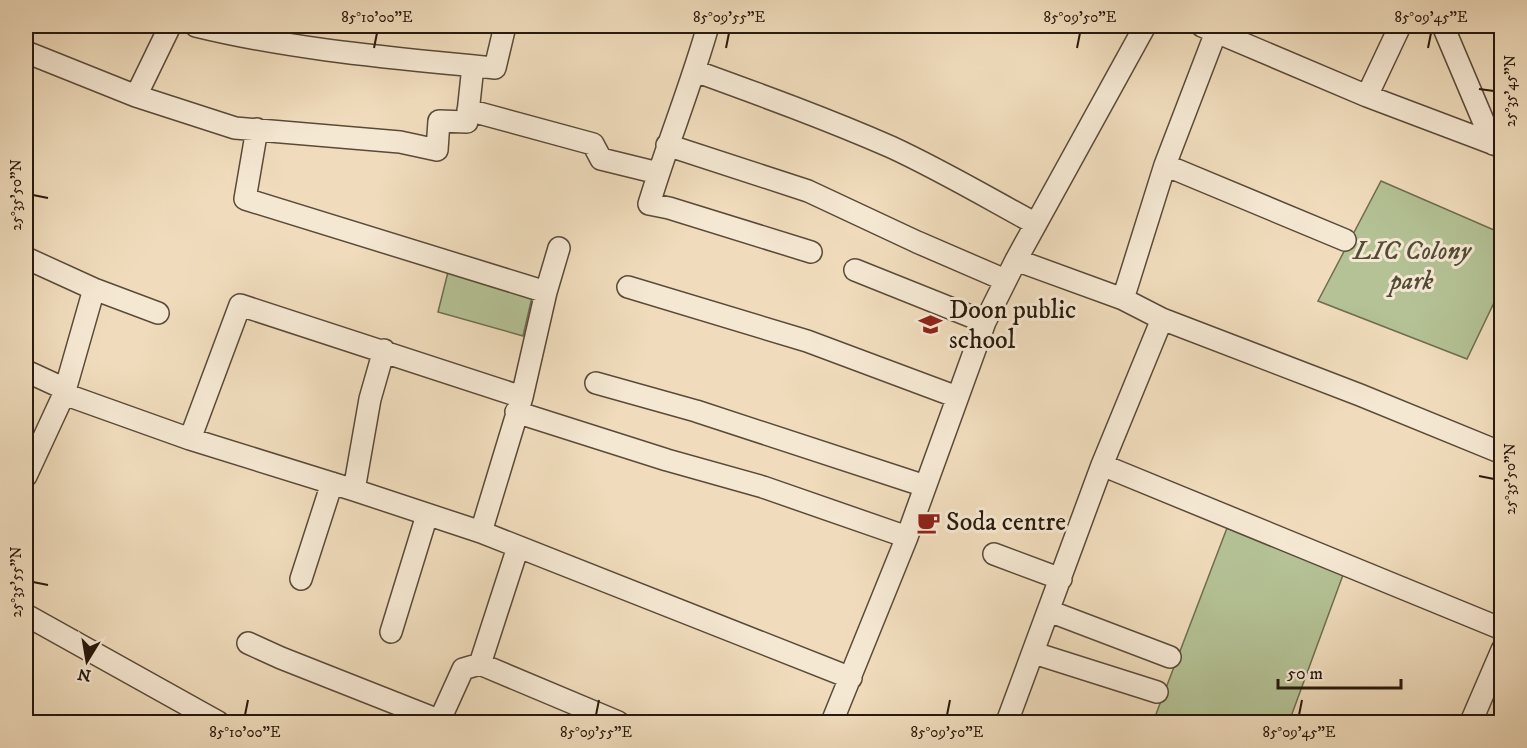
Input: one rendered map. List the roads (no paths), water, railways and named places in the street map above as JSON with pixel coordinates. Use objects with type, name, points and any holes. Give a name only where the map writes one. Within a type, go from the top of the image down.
[{"type":"street","points":[[136,96],[170,26]]},
{"type":"street","points":[[196,26],[241,37],[299,46],[404,60],[495,68],[505,26]]},
{"type":"street","points":[[708,26],[695,71],[667,145],[649,204],[669,208],[811,252]]},
{"type":"street","points":[[832,723],[907,537],[985,322],[1005,280],[1145,26]]},
{"type":"street","points":[[1367,96],[1400,26]]},
{"type":"street","points":[[1443,26],[1497,146]]},
{"type":"street","points":[[1123,299],[1209,29],[1367,96],[1497,146]]},
{"type":"street","points":[[26,52],[136,96],[235,128],[400,142],[437,150],[439,120],[467,122],[473,66]]},
{"type":"street","points":[[695,71],[816,116],[891,148],[1036,224]]},
{"type":"street","points":[[468,110],[593,144],[601,159],[658,173]]},
{"type":"street","points":[[257,129],[244,199],[546,292]]},
{"type":"street","points":[[667,145],[808,192],[1005,280]]},
{"type":"street","points":[[1165,165],[1345,240]]},
{"type":"street","points":[[481,532],[519,405],[559,248]]},
{"type":"street","points":[[26,258],[94,289],[158,312]]},
{"type":"street","points":[[1016,260],[1123,299],[1162,318],[1502,453]]},
{"type":"street","points":[[855,270],[985,322]]},
{"type":"street","points":[[628,287],[807,341],[957,397]]},
{"type":"street","points":[[26,476],[64,392],[94,289]]},
{"type":"street","points":[[190,439],[240,305],[384,350],[519,405],[667,460],[763,487],[907,537]]},
{"type":"street","points":[[1007,723],[1102,465],[1162,318]]},
{"type":"street","points":[[354,490],[370,399],[384,350]]},
{"type":"street","points":[[26,370],[64,392],[190,439],[481,532],[851,678]]},
{"type":"street","points":[[596,383],[696,411],[925,486]]},
{"type":"street","points":[[1102,465],[1502,629]]},
{"type":"street","points":[[301,579],[332,483]]},
{"type":"street","points":[[391,632],[427,515]]},
{"type":"street","points":[[480,664],[518,547]]},
{"type":"street","points":[[994,554],[1061,579]]},
{"type":"street","points":[[1049,611],[1170,657]]},
{"type":"street","points":[[26,615],[218,723]]},
{"type":"street","points":[[248,643],[433,718],[443,713],[463,669],[480,664],[618,723]]},
{"type":"street","points":[[1471,723],[1502,650]]},
{"type":"street","points":[[1034,653],[1157,693]]},
{"type":"place","name":"Doon public school","points":[[931,325]]},
{"type":"place","name":"Soda centre","points":[[928,522]]},
{"type":"park label","name":"LIC Colony park","points":[[1412,266]]}]
